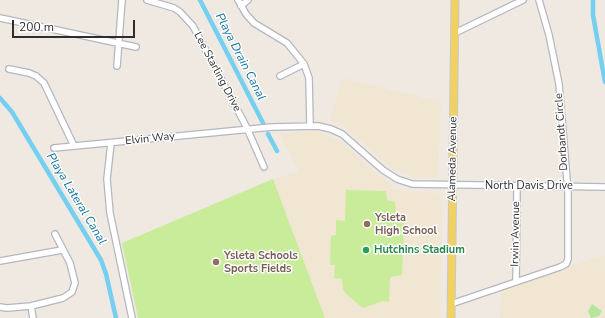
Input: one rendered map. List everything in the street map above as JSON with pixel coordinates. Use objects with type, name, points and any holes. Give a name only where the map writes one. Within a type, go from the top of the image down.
[{"type":"main road","name":"Alameda Avenue","points":[[451,318],[455,0]]},
{"type":"street","points":[[117,66],[122,0]]},
{"type":"street","name":"Lee Starling Drive","points":[[147,0],[174,8],[187,18],[193,26],[247,130],[264,167]]},
{"type":"street","points":[[238,0],[254,23],[282,39],[293,48],[304,64],[309,78],[310,125]]},
{"type":"street","points":[[241,6],[248,0]]},
{"type":"street","points":[[455,33],[523,0]]},
{"type":"street","name":"Dorbandt Circle","points":[[451,304],[560,267],[567,263],[567,187],[558,75],[548,27],[539,0]]},
{"type":"street","points":[[0,18],[136,47]]},
{"type":"street","points":[[280,76],[304,64]]},
{"type":"street","points":[[9,69],[29,73],[36,76],[44,83],[74,146]]},
{"type":"street","name":"Elvin Way","points":[[54,148],[272,127],[310,125]]},
{"type":"street","name":"North Davis Drive","points":[[310,125],[325,127],[342,134],[383,170],[397,179],[420,185],[605,187]]},
{"type":"street","points":[[111,143],[107,166],[109,207],[132,318]]},
{"type":"street","name":"Irwin Avenue","points":[[516,282],[517,186]]},
{"type":"street","points":[[0,306],[7,308],[31,306],[63,298],[72,292],[75,283],[70,263],[55,234]]},
{"type":"street","points":[[0,261],[62,250]]},
{"type":"street","points":[[31,306],[33,318]]},
{"type":"shaded area","points":[[342,78],[441,102],[438,177],[416,178],[393,169],[342,125],[330,121]]},
{"type":"shaded area","name":"Ysleta High School","points":[[316,131],[339,140],[376,173],[392,184],[391,190],[440,193],[442,218],[440,318],[325,318],[273,179],[299,172],[280,134]]},
{"type":"shaded area","points":[[605,255],[605,318],[500,318],[501,290]]},
{"type":"green space","name":"Ysleta Schools Sports Fields","points":[[273,179],[325,318],[138,318],[122,243]]},
{"type":"green space","name":"Hutchins Stadium","points":[[346,190],[386,191],[387,200],[395,202],[396,223],[404,223],[402,275],[390,277],[389,302],[383,301],[363,308],[346,294],[343,289],[342,279],[334,278],[335,265],[330,265],[331,236],[336,235],[336,220],[345,221]]},
{"type":"green space","points":[[592,304],[602,311],[599,316],[591,318],[588,311]]},
{"type":"waterway","name":"Playa Drain Canal","points":[[200,0],[263,123]]},
{"type":"waterway","points":[[593,0],[593,15],[605,82]]},
{"type":"waterway","name":"Playa Lateral Canal","points":[[0,98],[12,112],[101,260],[106,274],[116,318]]},
{"type":"waterway","name":"Playa Drain Canal","points":[[268,134],[277,151]]},
{"type":"place","name":"Ysleta High School","points":[[367,224]]},
{"type":"place","name":"Hutchins Stadium","points":[[366,250]]},
{"type":"place","name":"Ysleta Schools Sports Fields","points":[[216,262]]}]
